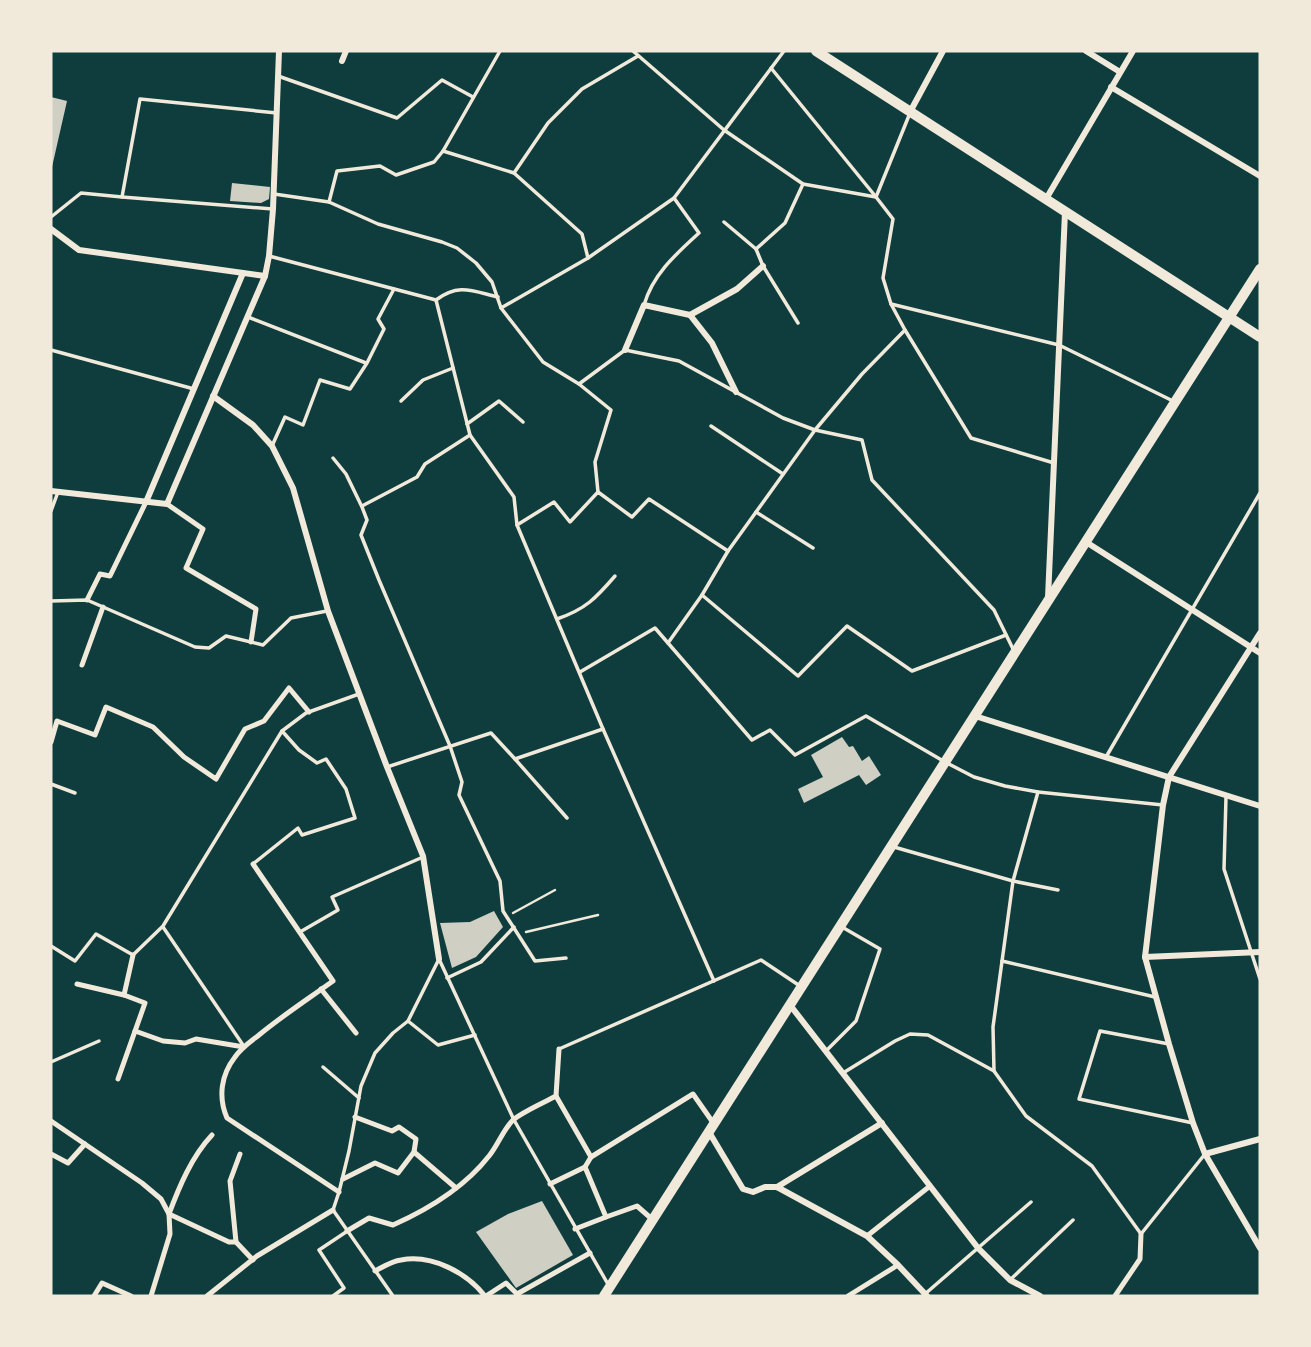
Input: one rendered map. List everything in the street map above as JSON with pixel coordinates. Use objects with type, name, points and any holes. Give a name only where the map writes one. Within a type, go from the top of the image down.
[{"type":"main road","points":[[816,51],[1260,337]]},
{"type":"main road","points":[[609,1293],[1260,269]]},
{"type":"street","points":[[167,504],[265,276],[270,256],[279,51]]},
{"type":"street","points":[[342,61],[346,51]]},
{"type":"street","points":[[910,112],[943,51]]},
{"type":"street","points":[[1086,51],[1120,72]]},
{"type":"street","points":[[1046,200],[1133,51]]},
{"type":"street","points":[[1111,87],[1260,176]]},
{"type":"street","points":[[1048,601],[1065,212]]},
{"type":"street","points":[[51,229],[79,250],[265,276]]},
{"type":"street","points":[[690,315],[737,289],[763,266]]},
{"type":"street","points":[[87,600],[100,574],[110,576],[146,502],[243,273]]},
{"type":"street","points":[[625,350],[644,304],[690,315],[712,344],[736,392]]},
{"type":"street","points":[[213,396],[253,425],[272,446],[293,488],[328,611],[423,856],[439,959]]},
{"type":"street","points":[[54,491],[167,504],[203,529],[186,568],[256,609],[251,642]]},
{"type":"street","points":[[1086,542],[1260,653]]},
{"type":"street","points":[[82,666],[103,607]]},
{"type":"street","points":[[1260,633],[1169,777],[1163,805],[1146,957],[1168,1044],[1205,1154],[1260,1248]]},
{"type":"street","points":[[51,742],[57,721],[95,735],[106,707],[153,727],[184,757],[216,779],[245,729],[264,721],[289,688],[309,712]]},
{"type":"street","points":[[975,716],[1260,806]]},
{"type":"street","points":[[253,864],[333,981],[280,1018],[234,1057],[221,1090],[222,1107],[227,1118],[339,1192]]},
{"type":"street","points":[[1146,957],[1260,952]]},
{"type":"street","points":[[124,995],[133,955]]},
{"type":"street","points":[[77,984],[145,1003],[118,1079]]},
{"type":"street","points":[[321,989],[356,1034]]},
{"type":"street","points":[[790,1005],[978,1248],[1010,1280],[1041,1296]]},
{"type":"street","points":[[135,1031],[163,1041],[185,1043],[196,1039],[244,1047]]},
{"type":"street","points":[[559,1049],[556,1096],[591,1157]]},
{"type":"street","points":[[550,1184],[585,1167],[591,1157],[693,1094],[743,1189],[753,1192],[765,1187],[777,1187],[867,1236],[926,1295]]},
{"type":"street","points":[[347,1231],[369,1218],[393,1225],[420,1213],[469,1177],[489,1156],[514,1120],[556,1096]]},
{"type":"street","points":[[343,1179],[375,1163],[398,1174],[414,1152],[416,1139],[399,1128],[392,1131],[355,1117]]},
{"type":"street","points":[[51,1121],[142,1183],[161,1199],[169,1214],[229,1242],[236,1242]]},
{"type":"street","points":[[777,1187],[882,1123]]},
{"type":"street","points":[[151,1296],[170,1234],[169,1214],[174,1199],[201,1147],[212,1135]]},
{"type":"street","points":[[1205,1154],[1260,1139]]},
{"type":"street","points":[[51,1154],[68,1163],[85,1144]]},
{"type":"street","points":[[414,1152],[456,1188]]},
{"type":"street","points":[[240,1154],[230,1181],[236,1242],[253,1260]]},
{"type":"street","points":[[585,1167],[606,1217]]},
{"type":"street","points":[[867,1236],[930,1186]]},
{"type":"street","points":[[575,1228],[637,1206],[653,1220]]},
{"type":"street","points":[[206,1296],[253,1260],[332,1210]]},
{"type":"street","points":[[1115,1296],[1140,1259],[1141,1234]]},
{"type":"street","points":[[375,1270],[398,1260],[420,1258],[441,1264],[467,1278],[485,1296],[506,1283],[518,1295],[590,1253]]},
{"type":"street","points":[[848,1296],[898,1265]]},
{"type":"street","points":[[94,1296],[103,1283],[131,1296]]},
{"type":"lane","points":[[329,202],[337,171],[380,166],[396,175],[434,162],[443,151],[500,51]]},
{"type":"lane","points":[[633,51],[724,131],[803,184],[876,197]]},
{"type":"lane","points":[[501,308],[588,258],[674,198],[784,51]]},
{"type":"lane","points":[[514,173],[548,123],[582,89],[638,56]]},
{"type":"lane","points":[[771,68],[893,219],[883,278],[891,304],[971,438],[1054,463]]},
{"type":"lane","points":[[278,76],[397,118],[442,80],[473,97]]},
{"type":"lane","points":[[122,197],[140,99],[277,113]]},
{"type":"lane","points":[[876,197],[910,112]]},
{"type":"lane","points":[[443,151],[514,173],[582,234],[588,258]]},
{"type":"lane","points":[[756,249],[785,223],[803,184]]},
{"type":"lane","points":[[51,217],[81,193],[273,209]]},
{"type":"lane","points":[[274,194],[329,202],[378,224],[457,248],[476,263],[492,282],[501,308],[543,362],[579,384],[611,411],[595,462],[598,492],[632,517],[649,499],[728,551]]},
{"type":"lane","points":[[644,304],[655,279],[667,263],[699,233],[674,198]]},
{"type":"lane","points":[[724,222],[756,249],[763,266],[798,323]]},
{"type":"lane","points":[[270,256],[436,300],[449,291],[464,289],[498,298]]},
{"type":"lane","points":[[272,446],[285,417],[303,425],[320,380],[350,389],[384,329],[378,319],[394,289]]},
{"type":"lane","points":[[436,300],[470,435],[514,497],[517,525],[714,981]]},
{"type":"lane","points":[[891,304],[1059,345],[1175,402]]},
{"type":"lane","points":[[247,317],[367,363]]},
{"type":"lane","points":[[668,644],[728,551],[815,430],[862,374],[905,330]]},
{"type":"lane","points":[[579,384],[625,350],[679,361],[783,418],[815,430],[862,440],[872,480],[994,610],[1015,653]]},
{"type":"lane","points":[[51,351],[194,388]]},
{"type":"lane","points":[[401,401],[423,380],[453,368]]},
{"type":"lane","points":[[467,424],[499,401],[523,422]]},
{"type":"lane","points":[[711,426],[783,474]]},
{"type":"lane","points":[[362,507],[417,477],[425,464],[470,435]]},
{"type":"lane","points":[[333,458],[346,474],[362,507],[366,520],[361,535],[450,746],[462,782],[459,795],[500,881],[503,911],[535,961],[566,958]]},
{"type":"lane","points":[[51,511],[54,491]]},
{"type":"lane","points":[[517,525],[554,502],[570,522],[598,492]]},
{"type":"lane","points":[[1106,757],[1260,493]]},
{"type":"lane","points":[[756,512],[813,548]]},
{"type":"lane","points":[[557,619],[576,612],[597,598],[615,576]]},
{"type":"lane","points":[[702,595],[798,676],[847,626],[912,671],[1006,635]]},
{"type":"lane","points":[[51,601],[87,600],[195,647],[209,648],[226,636],[264,645],[291,618],[328,611]]},
{"type":"lane","points":[[580,672],[655,628],[752,740],[770,730],[794,755],[866,716],[974,777],[1038,792],[1163,805]]},
{"type":"lane","points":[[51,946],[75,961],[96,934],[133,955],[163,926],[282,731],[309,712],[359,694]]},
{"type":"lane","points":[[515,759],[603,729]]},
{"type":"lane","points":[[253,864],[298,828],[302,835],[355,818],[346,789],[326,759],[317,763],[299,750],[282,731]]},
{"type":"lane","points":[[387,767],[491,733],[567,818]]},
{"type":"lane","points":[[51,784],[75,793]]},
{"type":"lane","points":[[994,1071],[993,1027],[1013,881],[1038,792]]},
{"type":"lane","points":[[1226,795],[1224,869],[1260,979]]},
{"type":"lane","points":[[892,846],[1013,881],[1058,890]]},
{"type":"lane","points":[[300,932],[338,910],[332,897],[423,856]]},
{"type":"lane","points":[[163,926],[244,1047]]},
{"type":"lane","points":[[826,1052],[856,1021],[880,949],[840,926]]},
{"type":"lane","points":[[447,978],[481,962],[514,927]]},
{"type":"lane","points":[[439,959],[514,1120],[590,1253],[609,1293]]},
{"type":"lane","points":[[393,1296],[332,1210],[343,1179],[361,1086],[375,1053],[408,1021],[439,959]]},
{"type":"lane","points":[[559,1049],[761,960],[802,987]]},
{"type":"lane","points":[[1002,961],[1155,997]]},
{"type":"lane","points":[[408,1021],[438,1045],[475,1035]]},
{"type":"lane","points":[[1168,1044],[1100,1031],[1079,1099],[1193,1123]]},
{"type":"lane","points":[[843,1073],[910,1034],[928,1035],[994,1071],[1026,1116],[1092,1166],[1141,1234],[1205,1154]]},
{"type":"lane","points":[[51,1062],[99,1041]]},
{"type":"lane","points":[[323,1067],[359,1098]]},
{"type":"lane","points":[[926,1295],[1031,1202]]},
{"type":"lane","points":[[1010,1280],[1073,1220]]},
{"type":"lane","points":[[333,1296],[344,1288],[319,1250],[347,1231]]},
{"type":"path","points":[[507,916],[555,890]]},
{"type":"path","points":[[518,934],[598,915]]},
{"type":"building","points":[[51,97],[67,101],[52,167],[51,167]]},
{"type":"building","points":[[232,183],[270,187],[269,199],[261,203],[230,201]]},
{"type":"building","points":[[842,737],[849,747],[853,746],[862,761],[869,756],[881,775],[866,785],[859,775],[804,803],[798,789],[823,777],[811,755]]},
{"type":"building","points":[[494,911],[503,927],[476,957],[452,968],[440,923],[470,922]]},
{"type":"building","points":[[542,1201],[573,1255],[516,1288],[476,1232],[508,1214]]}]
